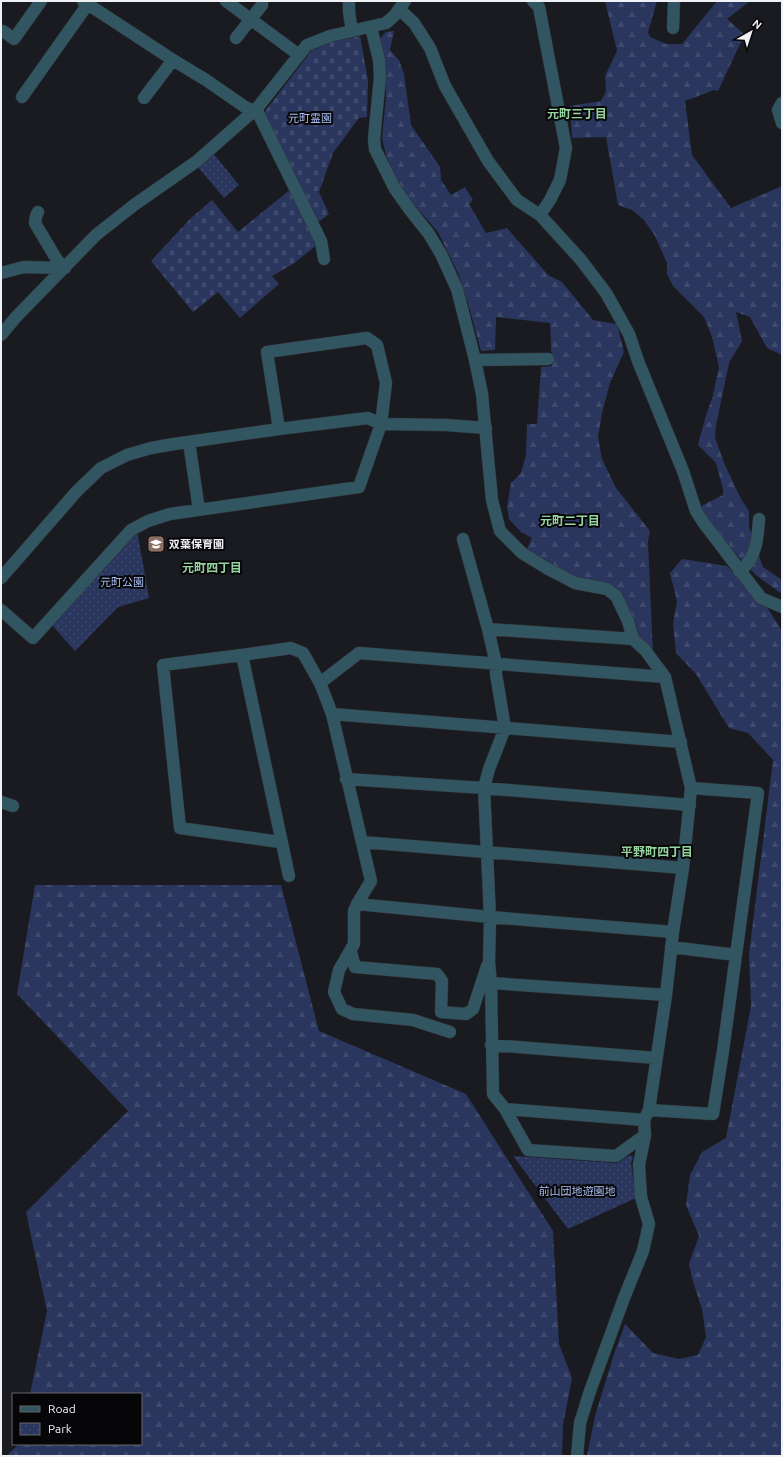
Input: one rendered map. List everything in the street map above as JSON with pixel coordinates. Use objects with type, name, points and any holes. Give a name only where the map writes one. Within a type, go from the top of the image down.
[{"type":"street","points":[[2,31],[14,39],[41,1]]},
{"type":"street","points":[[226,1],[299,55]]},
{"type":"street","points":[[236,38],[262,5],[262,1]]},
{"type":"street","points":[[350,1],[349,12],[352,31]]},
{"type":"street","points":[[533,1],[539,7],[566,148],[560,180],[550,200],[540,214]]},
{"type":"street","points":[[673,28],[674,1]]},
{"type":"street","points":[[22,97],[86,3],[102,6],[173,60],[206,80],[246,108],[258,113],[300,195],[321,241],[324,259]]},
{"type":"street","points":[[1,335],[16,317],[65,268],[96,234],[134,205],[197,161],[258,107],[307,45],[318,40],[386,23],[394,16],[402,5],[430,48],[445,86],[488,161],[518,200],[540,214],[581,260],[606,294],[629,334],[638,361],[683,471],[696,511],[739,571],[761,598],[782,607]]},
{"type":"street","points":[[371,27],[379,60],[380,77],[374,149],[395,190],[429,234],[441,254],[457,289],[482,394],[492,500],[500,531],[522,552],[548,569],[575,583],[607,589],[616,596],[628,621],[633,639],[645,650],[665,677],[691,788],[683,868],[673,932],[666,995],[646,1115],[645,1135],[639,1165],[641,1197],[649,1224],[643,1251],[624,1298],[588,1397],[580,1423],[577,1456]]},
{"type":"street","points":[[144,98],[173,60]]},
{"type":"street","points":[[782,103],[778,110],[782,123]]},
{"type":"street","points":[[38,212],[35,223],[57,260],[65,268]]},
{"type":"street","points":[[1,273],[24,267],[65,268]]},
{"type":"street","points":[[1,610],[33,638],[131,530],[148,521],[170,514],[359,487],[381,424],[386,383],[377,345],[367,338],[267,352],[279,429]]},
{"type":"street","points":[[475,360],[548,359]]},
{"type":"street","points":[[1,578],[77,491],[101,468],[127,455],[150,448],[189,442],[368,418],[381,424],[486,428]]},
{"type":"street","points":[[189,442],[199,510]]},
{"type":"street","points":[[739,571],[747,566],[758,540],[759,519]]},
{"type":"street","points":[[463,539],[496,664],[496,674],[505,728],[488,769],[484,788],[490,917],[489,963],[491,983],[493,1094],[505,1109],[528,1150],[616,1156],[645,1135]]},
{"type":"street","points":[[488,629],[633,639]]},
{"type":"street","points":[[280,842],[180,828],[163,665],[291,648],[303,653],[320,683],[332,714],[371,881],[354,911],[354,944],[339,970],[334,992],[342,1009],[353,1014],[413,1020],[450,1032]]},
{"type":"street","points":[[320,683],[359,653],[665,677]]},
{"type":"street","points":[[242,655],[288,876]]},
{"type":"street","points":[[332,714],[681,742]]},
{"type":"street","points":[[346,779],[484,788],[690,805]]},
{"type":"street","points":[[505,1109],[646,1115],[713,1114],[758,793],[691,788]]},
{"type":"street","points":[[1,802],[14,806]]},
{"type":"street","points":[[362,842],[683,868]]},
{"type":"street","points":[[357,904],[490,917],[673,932]]},
{"type":"street","points":[[671,947],[736,955]]},
{"type":"street","points":[[350,952],[355,967],[437,974],[442,981],[441,1012],[466,1014],[473,1009],[489,963]]},
{"type":"street","points":[[491,983],[666,995]]},
{"type":"street","points":[[491,1045],[656,1058]]},
{"type":"green space","points":[[605,1],[657,1],[648,32],[650,37],[666,44],[682,44],[717,1],[750,1],[727,19],[746,36],[740,44],[718,91],[714,90],[685,101],[692,155],[731,208],[782,186],[782,355],[767,348],[750,317],[736,312],[742,341],[729,363],[716,425],[715,438],[725,465],[741,499],[749,511],[749,527],[763,567],[782,580],[782,594],[757,576],[742,561],[708,522],[701,506],[723,495],[723,489],[716,463],[698,445],[713,395],[719,367],[712,337],[704,317],[673,286],[667,274],[667,263],[655,236],[644,220],[632,210],[618,205],[606,137],[572,138],[570,106],[601,101],[606,91],[605,76],[617,51]]},
{"type":"green space","points":[[394,31],[390,50],[399,60],[404,74],[411,125],[440,167],[441,180],[451,195],[465,187],[473,200],[469,204],[486,233],[507,228],[548,275],[562,282],[593,320],[617,324],[624,352],[610,383],[602,413],[598,437],[602,459],[616,488],[650,531],[648,541],[653,655],[640,640],[636,625],[621,599],[576,580],[526,551],[532,538],[521,532],[509,519],[507,507],[511,483],[521,473],[526,455],[527,424],[537,424],[541,367],[552,366],[550,323],[496,317],[495,350],[481,351],[459,275],[438,232],[401,190],[386,155],[382,138],[386,97],[386,69],[380,38],[386,32]]},
{"type":"green space","name":"元町霊園","points":[[360,36],[368,80],[367,117],[359,118],[333,153],[319,192],[329,214],[312,227],[318,244],[293,264],[272,276],[279,284],[240,318],[218,292],[193,312],[151,261],[190,219],[212,200],[238,232],[297,184],[263,116],[312,50],[331,42]]},
{"type":"green space","points":[[213,153],[239,185],[224,198],[197,166]]},
{"type":"green space","name":"元町公園","points":[[137,530],[149,598],[118,607],[75,651],[51,624]]},
{"type":"green space","points":[[682,559],[727,566],[767,607],[782,631],[782,1456],[587,1456],[595,1416],[625,1324],[653,1353],[679,1359],[698,1355],[706,1337],[702,1309],[689,1264],[699,1236],[686,1205],[690,1175],[702,1152],[726,1138],[751,1006],[749,954],[773,760],[748,733],[729,728],[696,674],[676,653],[673,624],[677,601],[670,573]]},
{"type":"green space","points":[[35,885],[281,885],[319,1031],[466,1094],[553,1231],[559,1344],[572,1378],[563,1425],[562,1456],[6,1456],[18,1445],[142,1445],[142,1393],[30,1393],[47,1311],[26,1212],[128,1111],[17,994]]},
{"type":"green space","name":"前山団地遊園地","points":[[630,1155],[633,1157],[631,1164],[636,1198],[568,1229],[513,1156],[617,1163]]},
{"type":"place","name":"双葉保育園","points":[[156,544]]},
{"type":"district","name":"元町三丁目","points":[[577,113]]},
{"type":"district","name":"元町二丁目","points":[[570,520]]},
{"type":"district","name":"元町四丁目","points":[[212,567]]},
{"type":"district","name":"平野町四丁目","points":[[657,851]]}]
